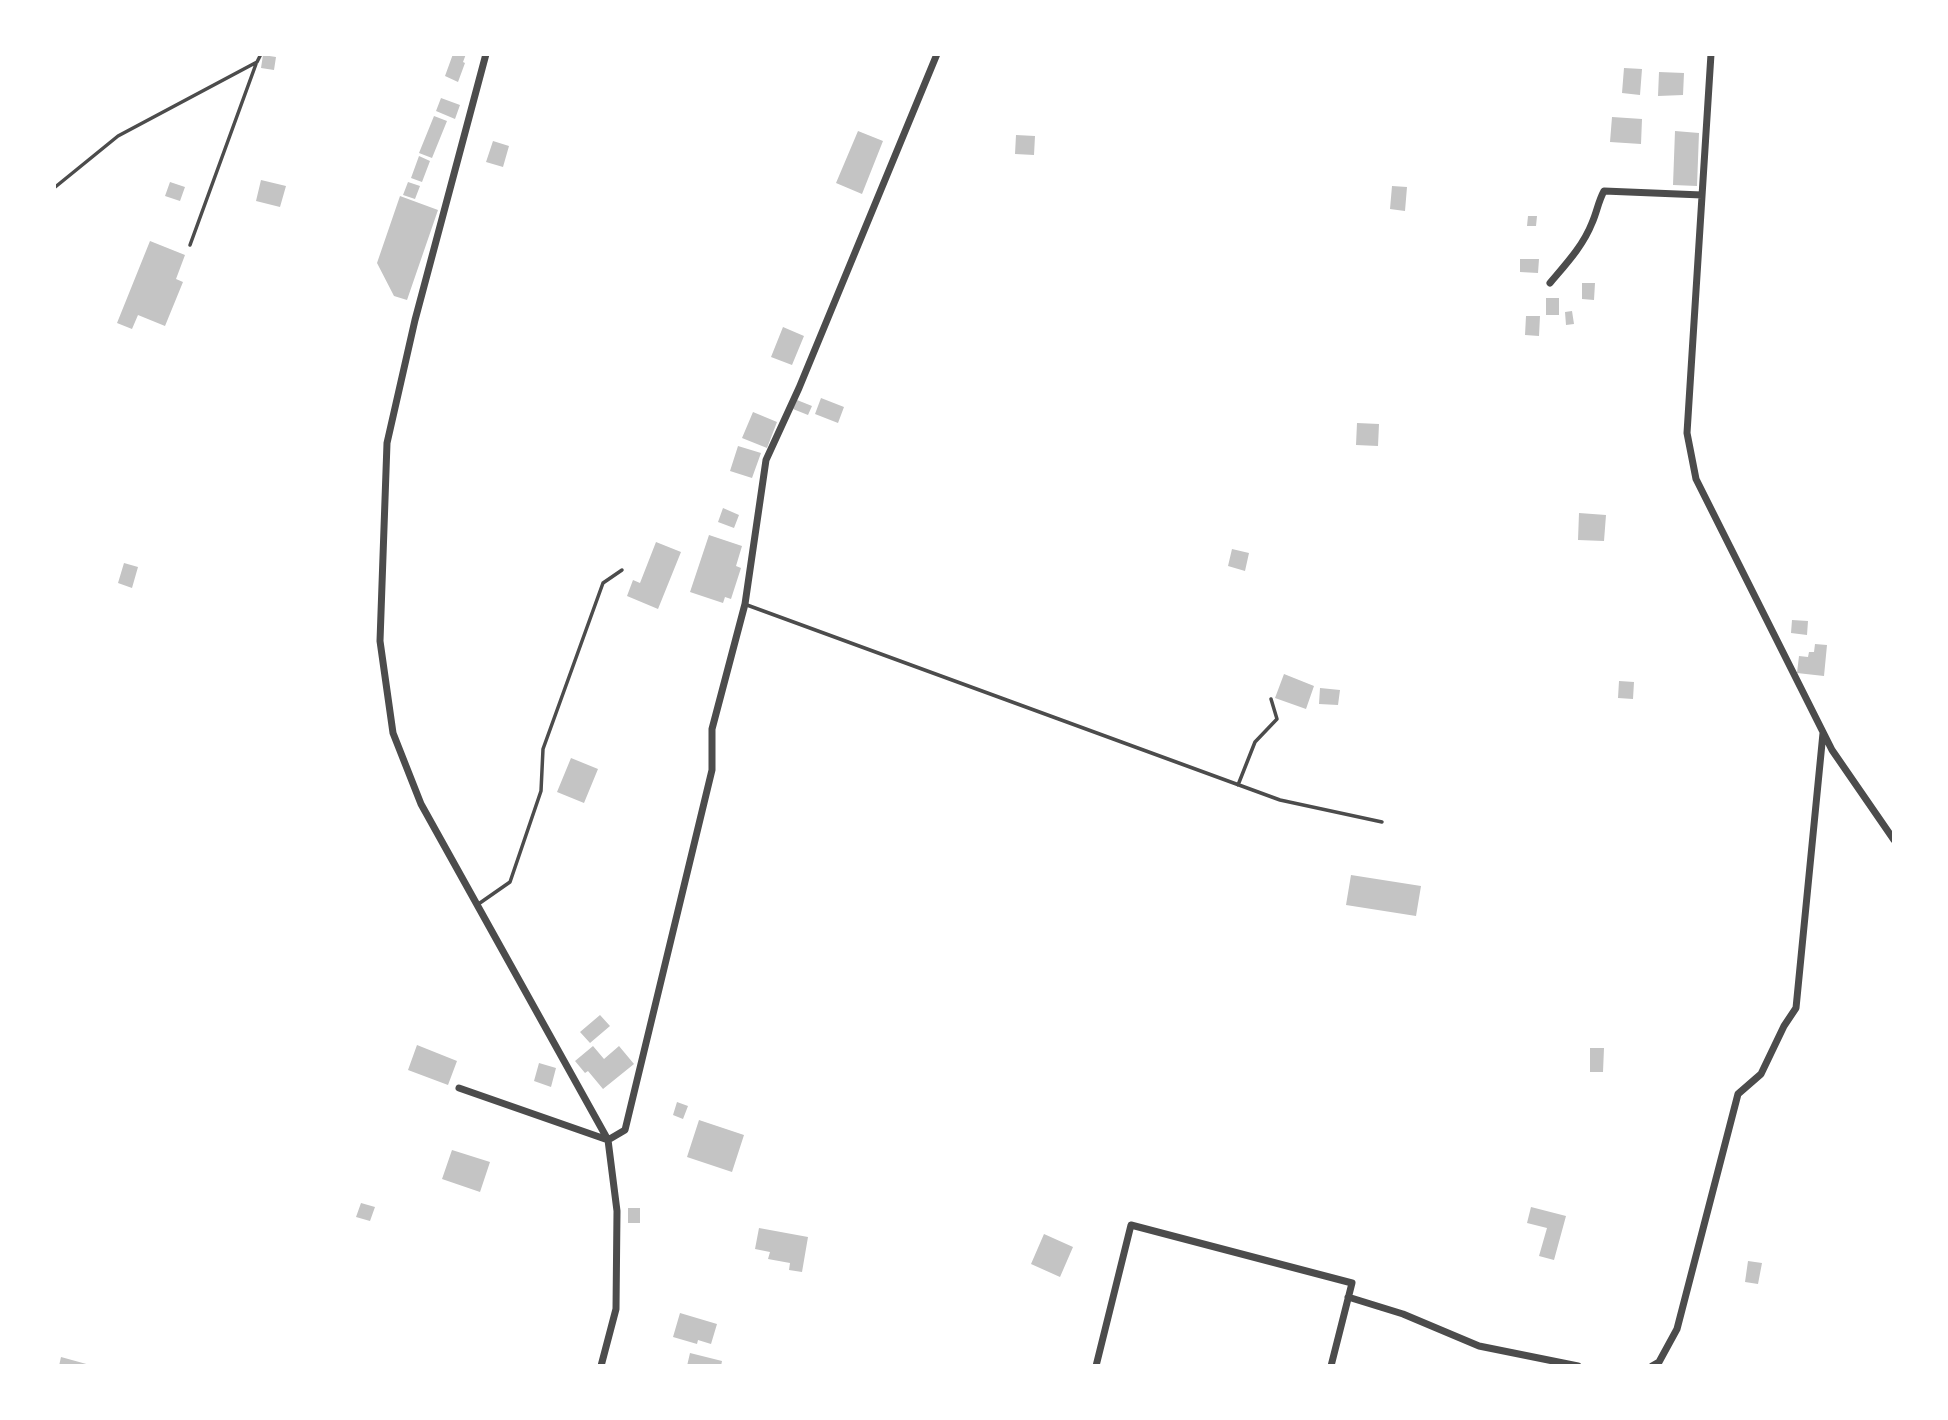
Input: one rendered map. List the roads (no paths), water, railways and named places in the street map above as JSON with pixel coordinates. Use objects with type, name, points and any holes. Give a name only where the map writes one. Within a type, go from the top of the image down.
[{"type":"street","points":[[486,54],[415,320],[387,443],[380,641],[393,733],[421,803],[608,1140],[617,1211],[616,1309],[601,1366]]},
{"type":"street","points":[[459,1088],[608,1140],[625,1130],[712,770],[712,729],[745,604],[766,460],[799,388],[937,54]]},
{"type":"street","points":[[1711,54],[1687,433],[1696,479],[1832,750],[1894,840]]},
{"type":"street","points":[[1550,283],[1573,257],[1592,223],[1598,201],[1604,191],[1702,195]]},
{"type":"street","points":[[1652,1366],[1659,1362],[1677,1329],[1738,1094],[1761,1074],[1784,1026],[1796,1008],[1823,732]]},
{"type":"street","points":[[1096,1366],[1131,1224],[1352,1283],[1331,1366]]},
{"type":"street","points":[[1348,1297],[1403,1314],[1479,1346],[1578,1366]]},
{"type":"lane","points":[[190,245],[261,54]]},
{"type":"lane","points":[[54,188],[118,136],[257,62]]},
{"type":"lane","points":[[477,905],[510,882],[541,791],[543,749],[547,737],[603,583],[622,570]]},
{"type":"lane","points":[[745,604],[1280,800],[1382,821]]},
{"type":"lane","points":[[1238,785],[1255,743],[1277,719],[1270,699]]}]
